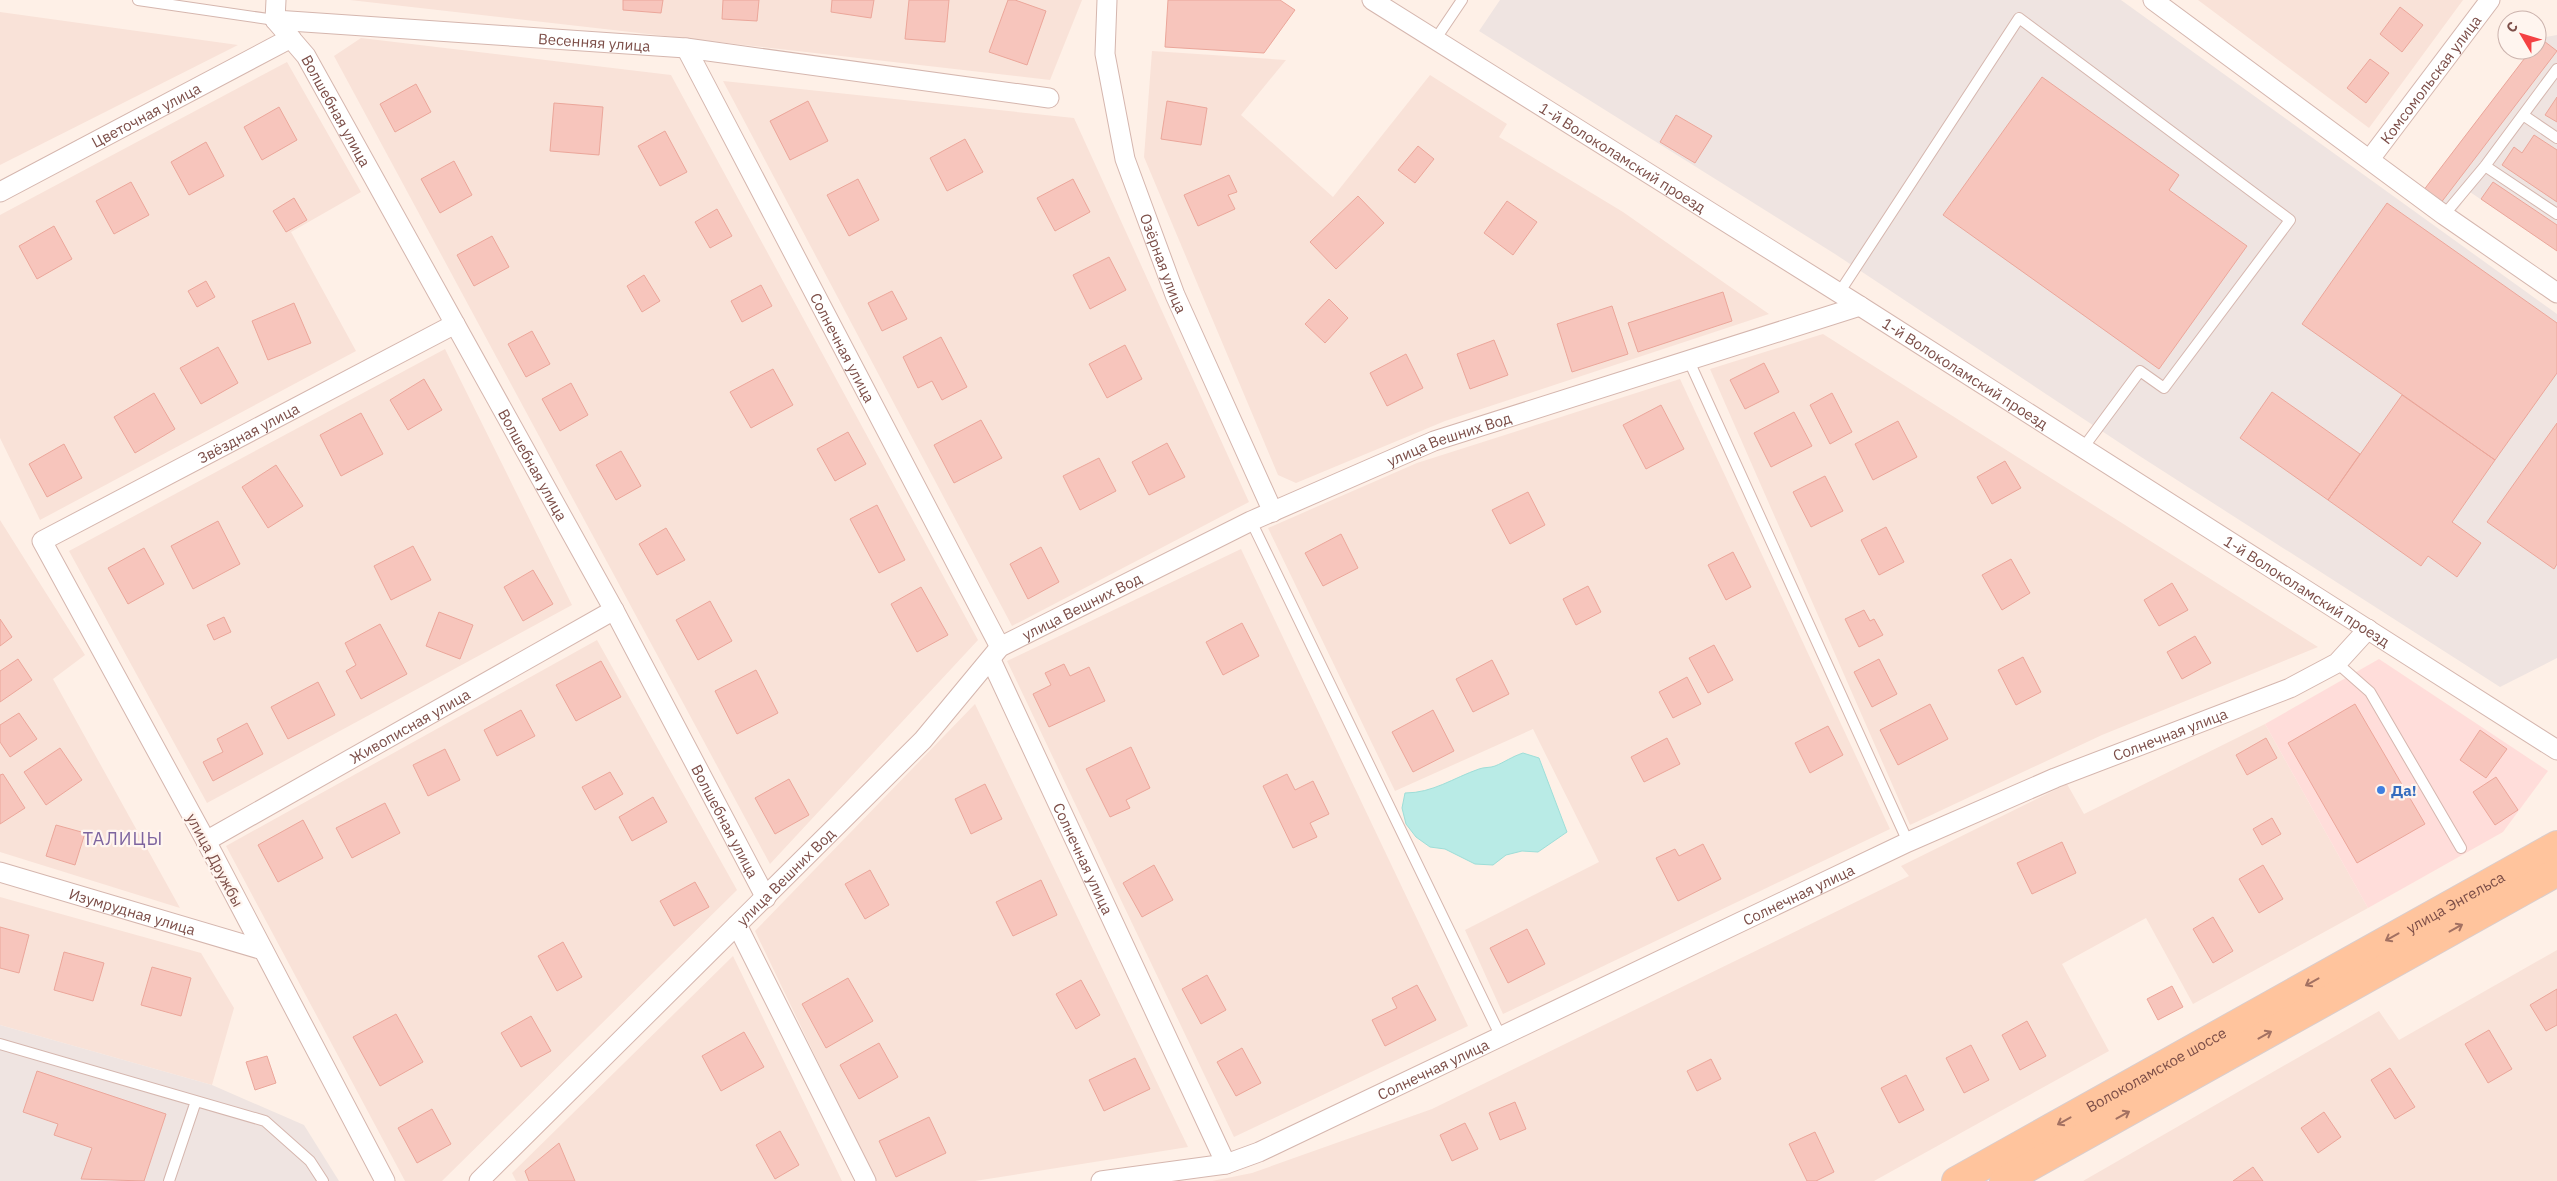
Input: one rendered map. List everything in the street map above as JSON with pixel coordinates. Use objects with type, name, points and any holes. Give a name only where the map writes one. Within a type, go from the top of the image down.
[{"type":"main road","name":"улица Энгельса","points":[[2362,968],[2557,845]]},
{"type":"main road","name":"улица Энгельса","points":[[2362,968],[2557,872]]},
{"type":"main road","name":"Волоколамское шоссе","points":[[1956,1181],[2362,968]]},
{"type":"main road","name":"Волоколамское шоссе","points":[[2004,1181],[2362,968]]},
{"type":"street","points":[[275,20],[276,0]]},
{"type":"street","name":"Озёрная улица","points":[[1107,0],[1105,54],[1125,159],[1175,296],[1273,512]]},
{"type":"street","name":"1-й Волоколамский проезд","points":[[1372,0],[1860,306],[2557,750]]},
{"type":"street","points":[[2153,0],[2444,215],[2557,293]]},
{"type":"street","name":"Комсомольская улица","points":[[2370,159],[2490,0]]},
{"type":"street","name":"Волшебная улица","points":[[275,20],[306,56],[614,610],[766,898]]},
{"type":"street","name":"Весенняя улица","points":[[275,20],[686,48],[1049,98]]},
{"type":"street","name":"Цветочная улица","points":[[0,192],[291,38]]},
{"type":"street","name":"Солнечная улица","points":[[686,48],[996,654],[1226,1164]]},
{"type":"street","name":"улица Вешних Вод","points":[[480,1181],[923,740],[996,654],[1251,521],[1434,441],[1860,306]]},
{"type":"street","name":"Звёздная улица","points":[[42,541],[455,324]]},
{"type":"street","name":"улица Дружбы","points":[[42,541],[206,842],[385,1181]]},
{"type":"street","name":"Живописная улица","points":[[206,842],[614,610]]},
{"type":"street","name":"Солнечная улица","points":[[1101,1181],[1226,1164],[1258,1152],[1908,842],[2055,778],[2290,688],[2337,663],[2368,629]]},
{"type":"street","name":"Изумрудная улица","points":[[0,872],[263,950]]},
{"type":"street","points":[[738,925],[866,1181]]},
{"type":"lane","name":"Весенняя улица","points":[[138,0],[275,20]]},
{"type":"lane","points":[[1435,40],[1462,0]]},
{"type":"lane","points":[[1839,293],[2018,18],[2290,220],[2164,388],[2140,371],[2083,448]]},
{"type":"lane","points":[[2444,215],[2485,166],[2557,69]]},
{"type":"lane","points":[[2523,115],[2557,138]]},
{"type":"lane","points":[[2485,166],[2557,214]]},
{"type":"lane","points":[[1689,361],[1908,842]]},
{"type":"lane","points":[[1251,521],[1501,1037]]},
{"type":"lane","points":[[2337,663],[2370,692],[2461,848]]},
{"type":"lane","points":[[0,1044],[265,1121],[310,1160],[323,1181]]},
{"type":"lane","points":[[169,1181],[196,1101]]},
{"type":"shaded area","points":[[350,0],[1082,0],[1050,80]]},
{"type":"shaded area","points":[[1500,0],[2121,0],[2557,314],[2557,658],[2500,687],[2138,455],[1835,254],[1479,31]]},
{"type":"shaded area","points":[[2198,0],[2463,0],[2369,128]]},
{"type":"shaded area","points":[[0,12],[238,45],[0,165]]},
{"type":"shaded area","points":[[2557,35],[2557,251],[2470,192],[2455,213],[2423,191],[2523,60],[2547,60],[2547,37]]},
{"type":"shaded area","points":[[361,38],[671,75],[978,640],[770,864],[334,56]]},
{"type":"shaded area","points":[[1152,51],[1286,60],[1241,115],[1333,197],[1430,75],[1507,124],[1499,137],[1623,212],[1769,314],[1445,421],[1296,483],[1278,475],[1144,157]]},
{"type":"shaded area","points":[[287,62],[361,192],[291,232],[356,351],[40,520],[0,438],[0,215]]},
{"type":"shaded area","points":[[723,81],[1074,118],[1249,502],[1012,626]]},
{"type":"shaded area","points":[[1823,334],[2318,647],[2102,735],[1910,825],[1710,369]]},
{"type":"shaded area","points":[[445,349],[572,605],[207,803],[69,551]]},
{"type":"shaded area","points":[[1680,379],[1890,829],[1503,1014],[1465,930],[1599,862],[1533,729],[1395,791],[1268,528],[1417,463]]},
{"type":"shaded area","points":[[0,520],[85,655],[53,679],[180,908],[0,852]]},
{"type":"shaded area","points":[[1241,549],[1468,1026],[1234,1137],[1007,661]]},
{"type":"shaded area","points":[[597,640],[737,890],[442,1181],[405,1181],[226,846]]},
{"type":"shaded area","points":[[2379,659],[2548,771],[2503,832],[2368,908],[2265,724]]},
{"type":"shaded area","points":[[975,704],[1188,1147],[975,1181],[875,1181],[755,931]]},
{"type":"shaded area","points":[[2265,724],[2368,908],[2193,1004],[2146,918],[2062,964],[2109,1051],[1874,1181],[1212,1181],[1252,1173],[1432,1109],[1909,876],[1901,866],[2067,784],[2084,814]]},
{"type":"shaded area","points":[[0,897],[201,953],[234,1008],[212,1085],[0,1025]]},
{"type":"shaded area","points":[[2557,950],[2557,1181],[2083,1181],[2379,1011],[2399,1040]]},
{"type":"shaded area","points":[[733,956],[842,1181],[516,1181],[512,1173]]},
{"type":"shaded area","points":[[0,1025],[212,1085],[304,1125],[339,1181],[0,1181]]},
{"type":"water","points":[[1523,753],[1539,758],[1567,832],[1538,852],[1522,851],[1506,855],[1493,865],[1475,864],[1445,849],[1430,847],[1416,837],[1406,824],[1402,808],[1405,793],[1434,788],[1479,769],[1495,766]]},
{"type":"building","points":[[623,0],[663,0],[661,13],[623,10]]},
{"type":"building","points":[[723,0],[759,0],[757,21],[722,19]]},
{"type":"building","points":[[832,0],[874,0],[871,18],[831,12]]},
{"type":"building","points":[[909,0],[949,0],[945,42],[905,39]]},
{"type":"building","points":[[1008,0],[1015,0],[1046,11],[1027,65],[989,52]]},
{"type":"building","points":[[1168,0],[1280,0],[1295,10],[1264,53],[1165,47]]},
{"type":"building","points":[[2400,7],[2423,25],[2402,52],[2380,34]]},
{"type":"building","points":[[2547,43],[2557,51],[2440,204],[2423,191],[2523,60],[2547,60]]},
{"type":"building","points":[[2370,59],[2389,73],[2366,103],[2347,88]]},
{"type":"building","points":[[2042,77],[2179,175],[2169,190],[2247,246],[2159,369],[1943,215]]},
{"type":"building","points":[[416,84],[431,112],[395,132],[380,104]]},
{"type":"building","points":[[2557,97],[2557,122],[2545,115]]},
{"type":"building","points":[[808,101],[828,141],[790,160],[770,121]]},
{"type":"building","points":[[1167,101],[1207,108],[1201,145],[1161,139]]},
{"type":"building","points":[[554,103],[603,107],[599,155],[550,151]]},
{"type":"building","points":[[279,107],[297,140],[262,160],[244,127]]},
{"type":"building","points":[[1676,115],[1712,136],[1695,163],[1660,142]]},
{"type":"building","points":[[665,131],[687,172],[660,186],[638,146]]},
{"type":"building","points":[[2534,135],[2557,150],[2557,202],[2502,165],[2514,147],[2522,153]]},
{"type":"building","points":[[965,139],[983,172],[947,191],[930,158]]},
{"type":"building","points":[[206,142],[224,176],[189,195],[171,162]]},
{"type":"building","points":[[1418,146],[1434,159],[1415,183],[1398,170]]},
{"type":"building","points":[[454,161],[472,195],[440,213],[421,179]]},
{"type":"building","points":[[1229,175],[1237,192],[1228,195],[1235,209],[1198,226],[1184,195]]},
{"type":"building","points":[[858,179],[879,220],[849,236],[827,195]]},
{"type":"building","points":[[1073,179],[1090,212],[1055,231],[1037,198]]},
{"type":"building","points":[[131,182],[149,215],[114,234],[96,201]]},
{"type":"building","points":[[2493,182],[2557,225],[2557,251],[2481,199]]},
{"type":"building","points":[[1358,196],[1384,223],[1336,269],[1310,242]]},
{"type":"building","points":[[294,198],[307,220],[286,232],[273,211]]},
{"type":"building","points":[[1507,201],[1537,222],[1513,255],[1484,233]]},
{"type":"building","points":[[2387,203],[2557,323],[2557,373],[2495,460],[2302,324]]},
{"type":"building","points":[[717,209],[732,236],[710,248],[695,222]]},
{"type":"building","points":[[54,226],[72,259],[37,279],[19,246]]},
{"type":"building","points":[[492,236],[509,267],[474,286],[457,255]]},
{"type":"building","points":[[1109,257],[1126,290],[1090,309],[1073,275]]},
{"type":"building","points":[[644,275],[660,301],[642,312],[627,286]]},
{"type":"building","points":[[206,281],[215,297],[197,307],[188,291]]},
{"type":"building","points":[[761,285],[772,306],[742,322],[731,301]]},
{"type":"building","points":[[892,291],[907,319],[882,331],[868,303]]},
{"type":"building","points":[[1723,292],[1732,321],[1638,352],[1628,323]]},
{"type":"building","points":[[1329,299],[1348,318],[1325,343],[1305,324]]},
{"type":"building","points":[[294,303],[311,343],[268,360],[252,321]]},
{"type":"building","points":[[1612,306],[1628,354],[1572,372],[1557,324]]},
{"type":"building","points":[[532,331],[550,364],[526,377],[508,344]]},
{"type":"building","points":[[941,337],[967,387],[942,400],[932,381],[918,388],[903,357]]},
{"type":"building","points":[[1494,340],[1508,375],[1470,389],[1457,354]]},
{"type":"building","points":[[1125,345],[1142,379],[1107,398],[1089,364]]},
{"type":"building","points":[[218,347],[238,383],[201,404],[180,368]]},
{"type":"building","points":[[1406,354],[1423,388],[1387,406],[1370,373]]},
{"type":"building","points":[[1764,363],[1779,392],[1745,409],[1730,380]]},
{"type":"building","points":[[773,369],[793,405],[751,428],[730,392]]},
{"type":"building","points":[[424,379],[442,410],[408,430],[390,400]]},
{"type":"building","points":[[571,383],[588,415],[560,431],[542,399]]},
{"type":"building","points":[[2272,392],[2360,454],[2328,500],[2240,438]]},
{"type":"building","points":[[154,393],[175,429],[135,453],[114,417]]},
{"type":"building","points":[[1832,393],[1852,432],[1830,444],[1810,405]]},
{"type":"building","points":[[2402,395],[2495,460],[2452,522],[2481,543],[2457,577],[2428,556],[2421,566],[2328,500]]},
{"type":"building","points":[[1661,405],[1684,449],[1646,469],[1623,425]]},
{"type":"building","points":[[1794,412],[1812,446],[1771,467],[1754,433]]},
{"type":"building","points":[[361,413],[383,454],[341,476],[320,435]]},
{"type":"building","points":[[981,420],[1002,458],[954,483],[934,445]]},
{"type":"building","points":[[1898,421],[1917,457],[1873,480],[1855,444]]},
{"type":"building","points":[[2557,423],[2557,564],[2554,569],[2487,522]]},
{"type":"building","points":[[848,432],[866,464],[835,481],[817,449]]},
{"type":"building","points":[[1167,443],[1185,477],[1149,495],[1132,462]]},
{"type":"building","points":[[64,444],[82,478],[47,497],[29,464]]},
{"type":"building","points":[[621,451],[641,486],[616,500],[596,465]]},
{"type":"building","points":[[1099,458],[1116,491],[1080,510],[1063,476]]},
{"type":"building","points":[[2005,461],[2021,488],[1992,504],[1977,477]]},
{"type":"building","points":[[276,465],[303,506],[268,528],[242,487]]},
{"type":"building","points":[[1825,476],[1843,511],[1811,527],[1793,492]]},
{"type":"building","points":[[1528,492],[1545,525],[1510,544],[1492,510]]},
{"type":"building","points":[[877,505],[905,560],[879,573],[850,519]]},
{"type":"building","points":[[218,521],[240,564],[193,589],[171,546]]},
{"type":"building","points":[[1886,527],[1904,562],[1879,575],[1861,540]]},
{"type":"building","points":[[666,528],[685,560],[657,575],[639,544]]},
{"type":"building","points":[[1341,534],[1358,568],[1323,586],[1305,553]]},
{"type":"building","points":[[413,546],[431,580],[391,600],[374,566]]},
{"type":"building","points":[[1041,547],[1059,582],[1028,599],[1010,564]]},
{"type":"building","points":[[144,548],[164,584],[128,604],[108,568]]},
{"type":"building","points":[[1733,552],[1751,587],[1726,600],[1708,565]]},
{"type":"building","points":[[2011,559],[2030,593],[2002,610],[1982,575]]},
{"type":"building","points":[[533,570],[553,604],[523,621],[504,587]]},
{"type":"building","points":[[2172,583],[2188,610],[2159,626],[2144,600]]},
{"type":"building","points":[[1588,586],[1601,612],[1576,625],[1563,599]]},
{"type":"building","points":[[921,587],[948,635],[917,652],[891,604]]},
{"type":"building","points":[[710,601],[732,641],[698,660],[676,620]]},
{"type":"building","points":[[1864,610],[1870,621],[1874,619],[1883,635],[1859,647],[1845,619]]},
{"type":"building","points":[[439,612],[473,625],[460,659],[426,646]]},
{"type":"building","points":[[224,617],[231,632],[214,640],[207,625]]},
{"type":"building","points":[[0,619],[12,637],[0,646]]},
{"type":"building","points":[[1242,623],[1259,656],[1223,675],[1206,642]]},
{"type":"building","points":[[380,624],[407,674],[361,699],[346,671],[356,665],[345,643]]},
{"type":"building","points":[[2195,636],[2211,663],[2182,679],[2167,652]]},
{"type":"building","points":[[1714,645],[1733,680],[1708,693],[1689,658]]},
{"type":"building","points":[[2023,657],[2041,692],[2016,705],[1998,670]]},
{"type":"building","points":[[18,659],[32,680],[0,702],[0,671]]},
{"type":"building","points":[[1879,659],[1897,694],[1872,707],[1854,672]]},
{"type":"building","points":[[1492,660],[1509,694],[1473,712],[1456,679]]},
{"type":"building","points":[[601,661],[621,697],[576,721],[556,685]]},
{"type":"building","points":[[1064,664],[1070,676],[1089,667],[1105,701],[1049,727],[1033,694],[1051,685],[1045,673]]},
{"type":"building","points":[[756,670],[778,713],[737,734],[715,691]]},
{"type":"building","points":[[1687,677],[1701,704],[1673,718],[1659,692]]},
{"type":"building","points":[[318,682],[335,715],[288,739],[271,707]]},
{"type":"building","points":[[1930,704],[1948,739],[1898,765],[1880,730]]},
{"type":"building","points":[[2355,704],[2425,824],[2357,863],[2288,743]]},
{"type":"building","points":[[521,710],[535,736],[497,756],[484,730]]},
{"type":"building","points":[[1433,710],[1454,751],[1413,772],[1392,732]]},
{"type":"building","points":[[19,713],[37,739],[10,757],[0,742],[0,725]]},
{"type":"building","points":[[247,723],[263,754],[213,781],[203,762],[223,752],[217,739]]},
{"type":"building","points":[[1828,726],[1843,755],[1810,773],[1795,743]]},
{"type":"building","points":[[2480,730],[2507,749],[2486,778],[2460,760]]},
{"type":"building","points":[[1667,738],[1680,764],[1644,782],[1631,757]]},
{"type":"building","points":[[2266,738],[2277,758],[2247,775],[2236,755]]},
{"type":"building","points":[[1131,747],[1150,788],[1126,800],[1130,808],[1110,817],[1086,769]]},
{"type":"building","points":[[60,748],[82,780],[46,805],[24,772]]},
{"type":"building","points":[[445,749],[460,780],[428,796],[413,765]]},
{"type":"building","points":[[610,772],[623,794],[595,810],[582,787]]},
{"type":"building","points":[[3,774],[25,808],[0,824],[0,775]]},
{"type":"building","points":[[1287,774],[1295,790],[1313,781],[1329,814],[1310,823],[1317,837],[1293,848],[1263,786]]},
{"type":"building","points":[[2496,777],[2518,810],[2495,825],[2473,792]]},
{"type":"building","points":[[789,779],[809,815],[775,834],[755,798]]},
{"type":"building","points":[[985,784],[1002,819],[971,834],[955,799]]},
{"type":"building","points":[[653,797],[667,822],[632,841],[619,817]]},
{"type":"building","points":[[385,803],[400,833],[352,858],[336,828]]},
{"type":"building","points":[[2272,818],[2281,834],[2262,845],[2253,829]]},
{"type":"building","points":[[303,820],[323,858],[278,882],[258,845]]},
{"type":"building","points":[[56,825],[85,833],[75,865],[46,856]]},
{"type":"building","points":[[2062,842],[2076,873],[2032,894],[2017,863]]},
{"type":"building","points":[[1703,844],[1721,879],[1678,901],[1656,858],[1675,849],[1679,856]]},
{"type":"building","points":[[1154,865],[1173,900],[1142,917],[1123,883]]},
{"type":"building","points":[[2263,865],[2283,899],[2259,913],[2239,879]]},
{"type":"building","points":[[870,870],[889,905],[865,919],[845,884]]},
{"type":"building","points":[[1041,880],[1057,915],[1013,936],[996,902]]},
{"type":"building","points":[[695,882],[709,907],[674,926],[660,901]]},
{"type":"building","points":[[2213,917],[2233,951],[2213,963],[2193,929]]},
{"type":"building","points":[[0,927],[29,935],[19,973],[0,968]]},
{"type":"building","points":[[1527,929],[1545,964],[1508,983],[1490,948]]},
{"type":"building","points":[[563,942],[582,977],[557,991],[538,956]]},
{"type":"building","points":[[64,952],[104,963],[93,1001],[54,990]]},
{"type":"building","points":[[152,967],[191,978],[181,1016],[141,1005]]},
{"type":"building","points":[[1207,975],[1226,1010],[1201,1024],[1182,989]]},
{"type":"building","points":[[848,978],[873,1021],[826,1048],[802,1004]]},
{"type":"building","points":[[1081,980],[1100,1015],[1076,1029],[1056,994]]},
{"type":"building","points":[[1417,985],[1436,1020],[1385,1046],[1372,1020],[1397,1008],[1392,998]]},
{"type":"building","points":[[2172,986],[2183,1007],[2158,1020],[2147,999]]},
{"type":"building","points":[[2557,989],[2557,1025],[2546,1031],[2530,1005]]},
{"type":"building","points":[[396,1014],[423,1062],[380,1086],[353,1037]]},
{"type":"building","points":[[531,1016],[551,1051],[521,1067],[501,1033]]},
{"type":"building","points":[[2027,1021],[2046,1056],[2020,1070],[2002,1035]]},
{"type":"building","points":[[2489,1030],[2512,1069],[2488,1083],[2465,1044]]},
{"type":"building","points":[[744,1032],[764,1067],[721,1091],[702,1056]]},
{"type":"building","points":[[879,1043],[898,1077],[859,1099],[840,1065]]},
{"type":"building","points":[[1971,1045],[1989,1080],[1964,1093],[1946,1058]]},
{"type":"building","points":[[1242,1048],[1261,1083],[1236,1096],[1217,1062]]},
{"type":"building","points":[[267,1056],[276,1083],[255,1090],[246,1062]]},
{"type":"building","points":[[1135,1058],[1150,1089],[1104,1111],[1089,1080]]},
{"type":"building","points":[[1711,1059],[1721,1079],[1697,1091],[1687,1071]]},
{"type":"building","points":[[2390,1068],[2415,1107],[2395,1119],[2371,1080]]},
{"type":"building","points":[[37,1071],[166,1114],[144,1181],[81,1179],[92,1148],[54,1135],[58,1124],[23,1112]]},
{"type":"building","points":[[1906,1075],[1924,1110],[1899,1123],[1881,1088]]},
{"type":"building","points":[[1515,1102],[1526,1129],[1500,1140],[1489,1113]]},
{"type":"building","points":[[432,1109],[451,1144],[417,1163],[398,1128]]},
{"type":"building","points":[[2324,1112],[2341,1137],[2318,1153],[2301,1128]]},
{"type":"building","points":[[929,1117],[946,1153],[896,1177],[879,1141]]},
{"type":"building","points":[[1465,1123],[1478,1149],[1452,1161],[1440,1135]]},
{"type":"building","points":[[780,1131],[799,1165],[775,1179],[756,1145]]},
{"type":"building","points":[[1815,1132],[1834,1172],[1816,1181],[1807,1181],[1789,1144]]},
{"type":"building","points":[[559,1143],[575,1181],[529,1181],[525,1171]]},
{"type":"building","points":[[2253,1167],[2263,1181],[2233,1181]]},
{"type":"place","name":"Да!","points":[[2381,790]]},
{"type":"district","name":"ТАЛИЦЫ","points":[[123,838]]}]
